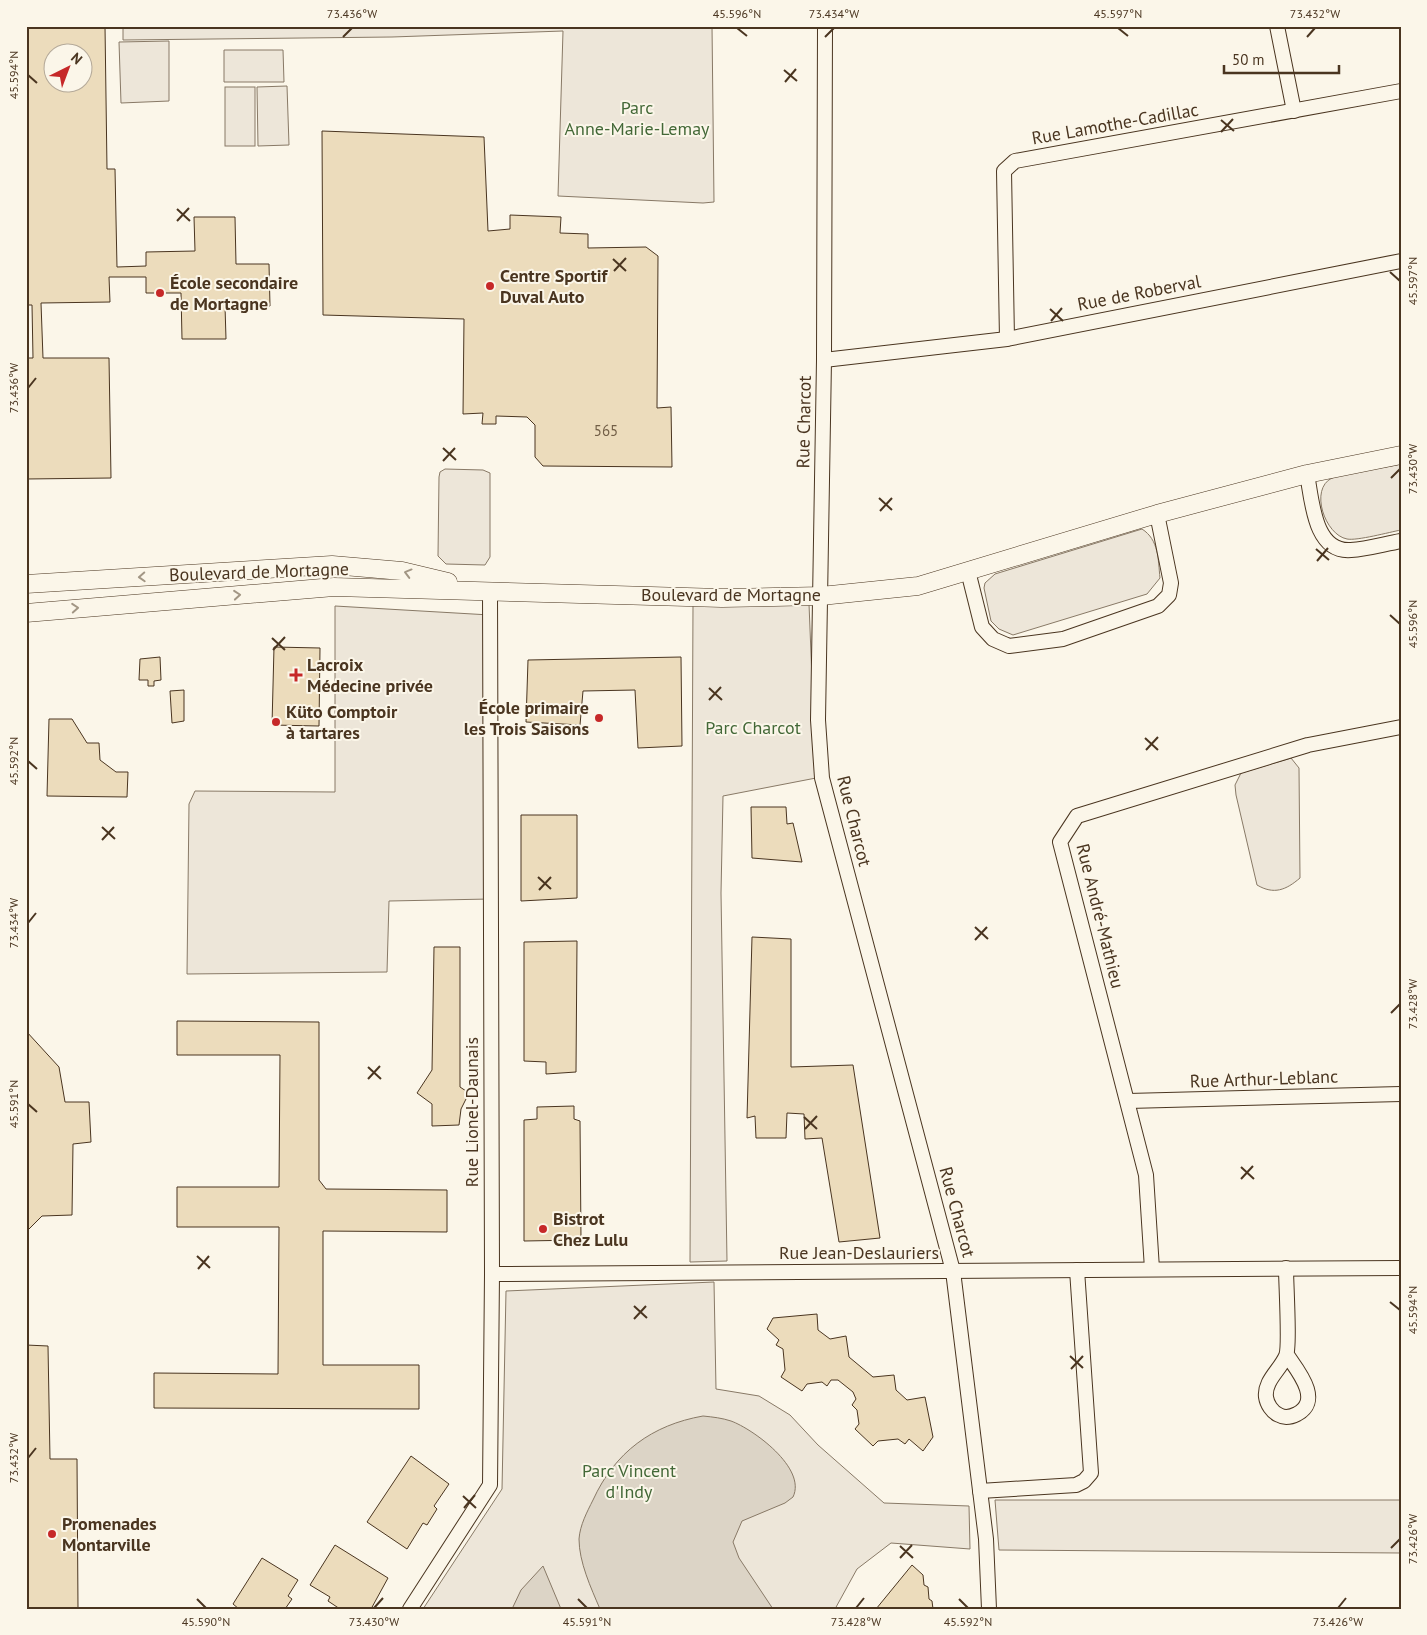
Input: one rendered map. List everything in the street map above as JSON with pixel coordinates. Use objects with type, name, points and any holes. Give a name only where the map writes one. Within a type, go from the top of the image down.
[{"type":"street","name":"Rue Charcot","points":[[825,26],[824,360],[818,720],[822,778],[953,1271],[986,1539],[989,1609]]},
{"type":"street","points":[[1277,26],[1294,111]]},
{"type":"street","name":"Rue Lamothe-Cadillac","points":[[1007,339],[1004,171],[1015,161],[1401,91]]},
{"type":"street","name":"Rue de Roberval","points":[[824,360],[1007,339],[1401,261]]},
{"type":"street","name":"Boulevard de Mortagne","points":[[26,613],[334,587],[722,598],[821,596],[918,586],[1157,514],[1307,474],[1401,454]]},
{"type":"street","points":[[1307,474],[1320,534],[1331,545],[1348,550],[1401,541]]},
{"type":"street","points":[[968,571],[982,627],[993,639],[1009,646],[1062,639],[1158,606],[1169,595],[1171,582],[1157,514]]},
{"type":"street","name":"Boulevard de Mortagne","points":[[26,584],[332,566],[402,571],[490,592]]},
{"type":"street","name":"Rue Lionel-Daunais","points":[[410,1609],[490,1485],[492,1274],[490,592]]},
{"type":"street","name":"Rue André-Mathieu","points":[[1152,1269],[1146,1175],[1060,842],[1077,816],[1308,745],[1401,727]]},
{"type":"street","name":"Rue Arthur-Leblanc","points":[[1128,1101],[1401,1094]]},
{"type":"street","points":[[1286,1268],[1287,1355]]},
{"type":"street","name":"Rue Jean-Deslauriers","points":[[492,1274],[1401,1268]]},
{"type":"street","points":[[980,1491],[1076,1485],[1084,1481],[1091,1473],[1077,1270]]},
{"type":"green space","name":"Parc Anne-Marie-Lemay","points":[[123,26],[712,26],[714,202],[558,196],[563,31],[392,37],[123,40]]},
{"type":"green space","points":[[169,41],[169,101],[121,103],[119,42]]},
{"type":"green space","points":[[224,50],[283,50],[284,82],[224,82]]},
{"type":"green space","points":[[287,86],[289,145],[258,146],[257,87]]},
{"type":"green space","points":[[225,87],[255,87],[255,146],[225,146]]},
{"type":"green space","points":[[1401,464],[1401,530],[1366,538],[1347,539],[1339,536],[1332,529],[1323,511],[1321,501],[1325,484],[1338,476]]},
{"type":"green space","points":[[445,469],[483,470],[490,473],[490,557],[485,565],[446,564],[438,556],[439,477],[440,472]]},
{"type":"green space","points":[[1142,529],[1148,533],[1155,544],[1160,578],[1147,594],[1013,635],[999,629],[991,621],[984,588],[985,583],[995,574]]},
{"type":"green space","name":"Parc Charcot","points":[[693,604],[809,604],[816,778],[723,796],[721,893],[727,1261],[690,1262]]},
{"type":"green space","points":[[335,606],[490,615],[490,899],[389,901],[387,972],[187,974],[189,804],[195,791],[335,792]]},
{"type":"green space","points":[[1291,758],[1299,768],[1300,878],[1290,886],[1280,890],[1269,890],[1257,885],[1235,785],[1241,773]]},
{"type":"green space","name":"Parc Vincent d'Indy","points":[[714,1282],[716,1389],[759,1396],[790,1415],[818,1445],[884,1503],[969,1506],[970,1549],[891,1543],[857,1569],[835,1609],[423,1609],[502,1489],[506,1291]]},
{"type":"green space","points":[[995,1500],[1401,1500],[1401,1553],[999,1550]]},
{"type":"shaded area","points":[[703,1416],[731,1421],[752,1432],[776,1451],[792,1474],[795,1486],[793,1497],[785,1503],[742,1521],[733,1542],[739,1558],[773,1609],[600,1609],[583,1566],[579,1539],[584,1519],[602,1483],[612,1468],[637,1443],[667,1426]]},
{"type":"shaded area","points":[[543,1566],[561,1609],[512,1609],[521,1590]]},
{"type":"building","points":[[26,26],[105,26],[107,169],[115,169],[117,267],[146,266],[146,252],[195,251],[194,217],[235,217],[236,264],[269,264],[270,306],[225,306],[226,339],[182,339],[181,293],[146,293],[146,277],[109,277],[110,302],[41,303],[43,358],[109,358],[111,478],[26,479],[26,358],[33,358],[32,305],[26,305]]},
{"type":"building","name":"Centre Sportif Duval Auto","points":[[322,131],[484,137],[488,231],[510,229],[510,215],[561,217],[560,233],[588,234],[588,248],[646,247],[658,256],[657,408],[671,407],[672,467],[543,466],[535,457],[535,425],[527,417],[496,416],[496,424],[482,424],[483,413],[463,414],[464,319],[323,315]]},
{"type":"building","points":[[274,647],[320,648],[319,726],[272,725]]},
{"type":"building","points":[[160,657],[161,680],[154,681],[154,686],[148,686],[148,680],[139,680],[140,659]]},
{"type":"building","points":[[681,657],[682,746],[638,748],[635,690],[583,691],[580,725],[526,722],[528,660]]},
{"type":"building","points":[[184,690],[184,721],[172,723],[170,691]]},
{"type":"building","points":[[49,719],[72,719],[87,743],[99,743],[100,760],[116,772],[128,772],[127,797],[47,796]]},
{"type":"building","points":[[751,807],[786,807],[787,824],[793,823],[802,862],[752,858]]},
{"type":"building","points":[[521,815],[577,815],[577,898],[521,901]]},
{"type":"building","points":[[752,937],[791,939],[791,1067],[853,1065],[880,1238],[839,1242],[822,1138],[805,1139],[804,1114],[787,1113],[786,1138],[756,1138],[755,1116],[747,1118]]},
{"type":"building","points":[[577,941],[576,1072],[546,1074],[546,1062],[524,1061],[524,942]]},
{"type":"building","points":[[434,947],[460,947],[460,1087],[469,1093],[461,1109],[459,1125],[432,1126],[432,1104],[417,1093],[432,1070]]},
{"type":"building","points":[[177,1021],[319,1022],[319,1180],[326,1189],[447,1190],[447,1232],[323,1231],[323,1365],[419,1365],[419,1409],[154,1408],[154,1373],[278,1374],[279,1227],[177,1227],[177,1187],[279,1187],[280,1055],[177,1055]]},
{"type":"building","points":[[26,1031],[59,1067],[65,1102],[89,1102],[91,1142],[73,1144],[72,1215],[42,1216],[26,1232]]},
{"type":"building","points":[[574,1106],[574,1119],[580,1121],[581,1240],[524,1241],[524,1120],[537,1119],[537,1107]]},
{"type":"building","points":[[817,1314],[818,1330],[830,1339],[846,1336],[849,1357],[873,1377],[894,1375],[896,1390],[907,1400],[925,1397],[933,1437],[923,1451],[909,1439],[905,1444],[898,1439],[878,1441],[873,1446],[855,1429],[859,1424],[857,1410],[852,1405],[856,1399],[853,1392],[838,1380],[831,1380],[827,1386],[822,1382],[807,1384],[802,1391],[781,1377],[785,1370],[783,1349],[776,1345],[779,1340],[767,1329],[773,1318]]},
{"type":"building","name":"Promenades Montarville","points":[[26,1345],[48,1346],[50,1459],[77,1459],[78,1609],[26,1609]]},
{"type":"building","points":[[411,1456],[449,1484],[434,1506],[437,1509],[427,1525],[423,1523],[407,1549],[367,1522]]},
{"type":"building","points":[[335,1545],[388,1578],[371,1609],[340,1609],[328,1601],[330,1597],[310,1585]]},
{"type":"building","points":[[262,1558],[298,1580],[288,1596],[292,1599],[285,1609],[239,1609],[233,1604]]},
{"type":"building","points":[[912,1565],[923,1575],[924,1585],[928,1587],[929,1599],[932,1601],[933,1609],[876,1609]]},
{"type":"place","name":"Centre Sportif Duval Auto","points":[[490,286]]},
{"type":"place","name":"École secondaire de Mortagne","points":[[160,293]]},
{"type":"place","name":"Lacroix Médecine privée","points":[[296,675]]},
{"type":"place","name":"École primaire les Trois Saisons","points":[[599,718]]},
{"type":"place","name":"Küto Comptoir à tartares","points":[[276,722]]},
{"type":"place","name":"Bistrot Chez Lulu","points":[[543,1229]]},
{"type":"place","name":"Promenades Montarville","points":[[52,1534]]}]
